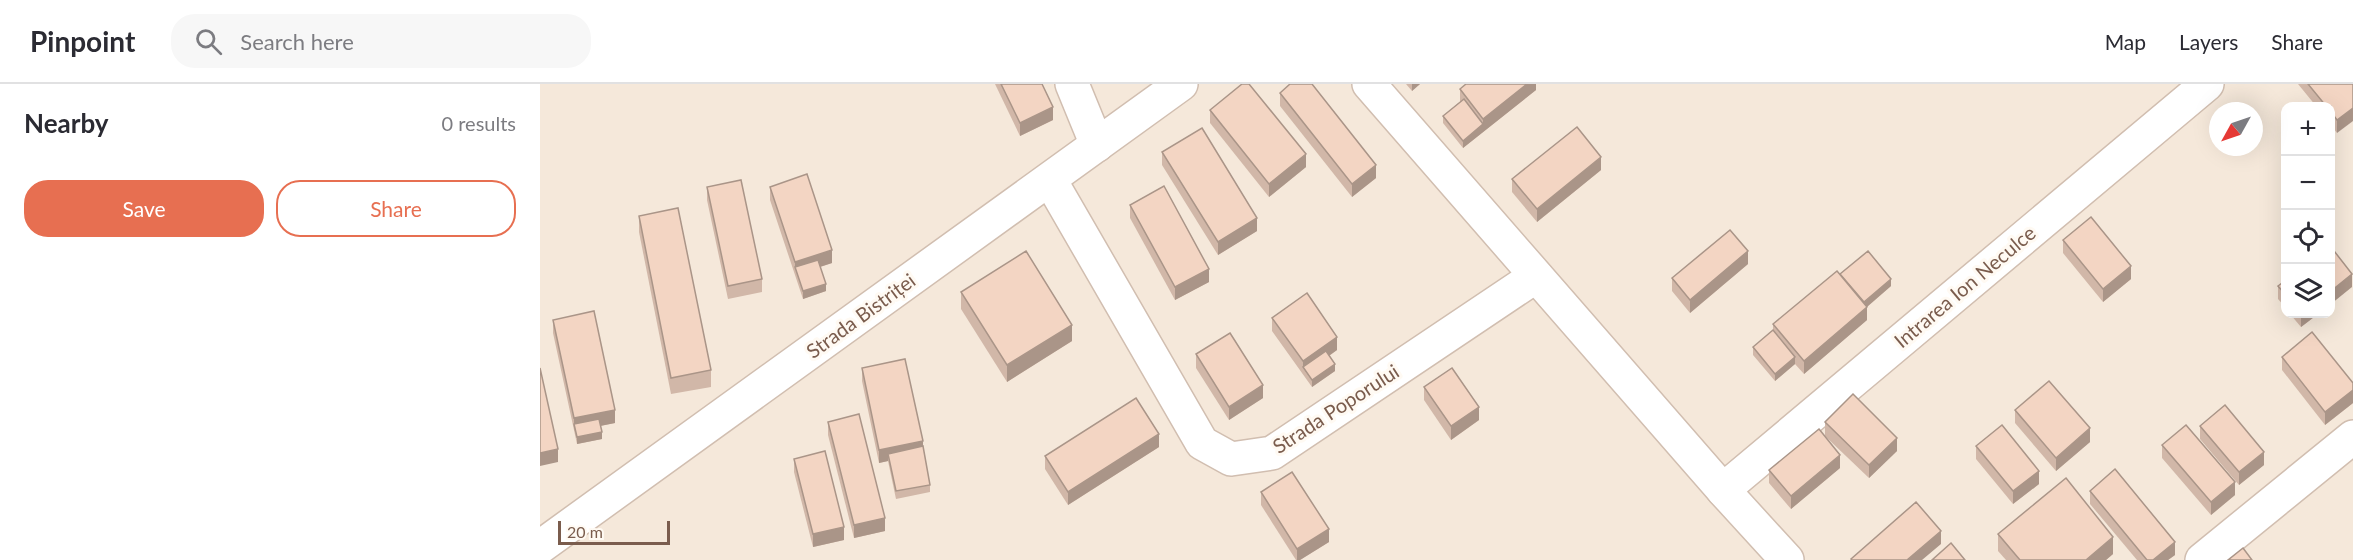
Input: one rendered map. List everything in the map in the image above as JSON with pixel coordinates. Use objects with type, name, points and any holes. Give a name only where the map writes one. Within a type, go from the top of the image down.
[{"type":"street","points":[[1072,84],[1097,145]]},
{"type":"street","name":"Strada Bistriței","points":[[540,547],[1182,84]]},
{"type":"street","points":[[1370,84],[1787,560]]},
{"type":"street","name":"Intrarea Ion Neculce","points":[[1723,489],[2207,84]]},
{"type":"street","name":"Strada Poporului","points":[[1050,180],[1202,443],[1231,459],[1272,453],[1536,276]]},
{"type":"street","points":[[2202,560],[2353,437]]},
{"type":"shaded area","points":[[540,84],[2353,84],[2353,560],[540,560]]},
{"type":"building","points":[[1001,84],[1042,84],[1053,107],[1020,123]]},
{"type":"building","points":[[1242,84],[1249,84],[1306,154],[1269,184],[1210,110]]},
{"type":"building","points":[[1290,84],[1312,84],[1376,165],[1352,184],[1280,93]]},
{"type":"building","points":[[1466,84],[1527,84],[1483,119],[1460,89]]},
{"type":"building","points":[[2308,84],[2353,84],[2353,108],[2337,120],[2335,102],[2323,102]]},
{"type":"building","points":[[1464,99],[1483,124],[1463,141],[1443,116]]},
{"type":"building","points":[[1577,127],[1601,157],[1537,209],[1512,179]]},
{"type":"building","points":[[1202,128],[1257,218],[1218,242],[1162,152]]},
{"type":"building","points":[[807,174],[832,250],[795,262],[770,187]]},
{"type":"building","points":[[741,180],[762,279],[728,286],[707,187]]},
{"type":"building","points":[[1164,186],[1209,269],[1175,287],[1130,205]]},
{"type":"building","points":[[678,208],[711,370],[671,378],[639,216]]},
{"type":"building","points":[[2091,217],[2131,266],[2103,289],[2063,240]]},
{"type":"building","points":[[1730,230],[1748,251],[1690,300],[1672,278]]},
{"type":"building","points":[[1026,251],[1072,325],[1007,365],[961,292]]},
{"type":"building","points":[[1868,251],[1891,279],[1864,302],[1840,274]]},
{"type":"building","points":[[2335,252],[2352,274],[2335,288]]},
{"type":"building","points":[[818,260],[826,284],[803,291],[795,267]]},
{"type":"building","points":[[1837,271],[1867,307],[1804,361],[1773,324]]},
{"type":"building","points":[[1307,293],[1337,337],[1303,361],[1272,318]]},
{"type":"building","points":[[594,311],[615,410],[574,418],[553,320]]},
{"type":"building","points":[[1773,330],[1795,357],[1775,374],[1753,347]]},
{"type":"building","points":[[2312,332],[2353,383],[2353,390],[2325,412],[2282,357]]},
{"type":"building","points":[[1230,333],[1263,385],[1229,407],[1196,354]]},
{"type":"building","points":[[1326,351],[1335,364],[1312,380],[1303,367]]},
{"type":"building","points":[[905,359],[923,441],[879,450],[862,368]]},
{"type":"building","points":[[540,368],[558,449],[540,453]]},
{"type":"building","points":[[1452,368],[1479,407],[1451,426],[1424,387]]},
{"type":"building","points":[[2049,381],[2090,428],[2056,458],[2015,410]]},
{"type":"building","points":[[1853,394],[1897,438],[1869,465],[1825,422]]},
{"type":"building","points":[[1136,398],[1159,434],[1068,492],[1045,456]]},
{"type":"building","points":[[2225,405],[2264,452],[2239,472],[2200,426]]},
{"type":"building","points":[[859,414],[885,518],[854,525],[828,422]]},
{"type":"building","points":[[599,419],[602,432],[577,437],[574,424]]},
{"type":"building","points":[[2002,425],[2039,471],[2013,491],[1976,446]]},
{"type":"building","points":[[2186,425],[2235,482],[2211,502],[2162,445]]},
{"type":"building","points":[[1819,429],[1840,455],[1791,496],[1769,470]]},
{"type":"building","points":[[923,446],[930,485],[896,491],[888,454]]},
{"type":"building","points":[[825,451],[844,527],[813,534],[794,459]]},
{"type":"building","points":[[2115,469],[2175,542],[2153,560],[2147,560],[2090,491]]},
{"type":"building","points":[[1292,472],[1329,529],[1297,549],[1261,492]]},
{"type":"building","points":[[2066,478],[2113,537],[2086,560],[2020,560],[1998,534]]},
{"type":"building","points":[[1916,502],[1941,531],[1907,560],[1851,559]]},
{"type":"building","points":[[1951,543],[1965,560],[1932,560]]},
{"type":"building","points":[[2243,548],[2252,560],[2228,560]]}]
